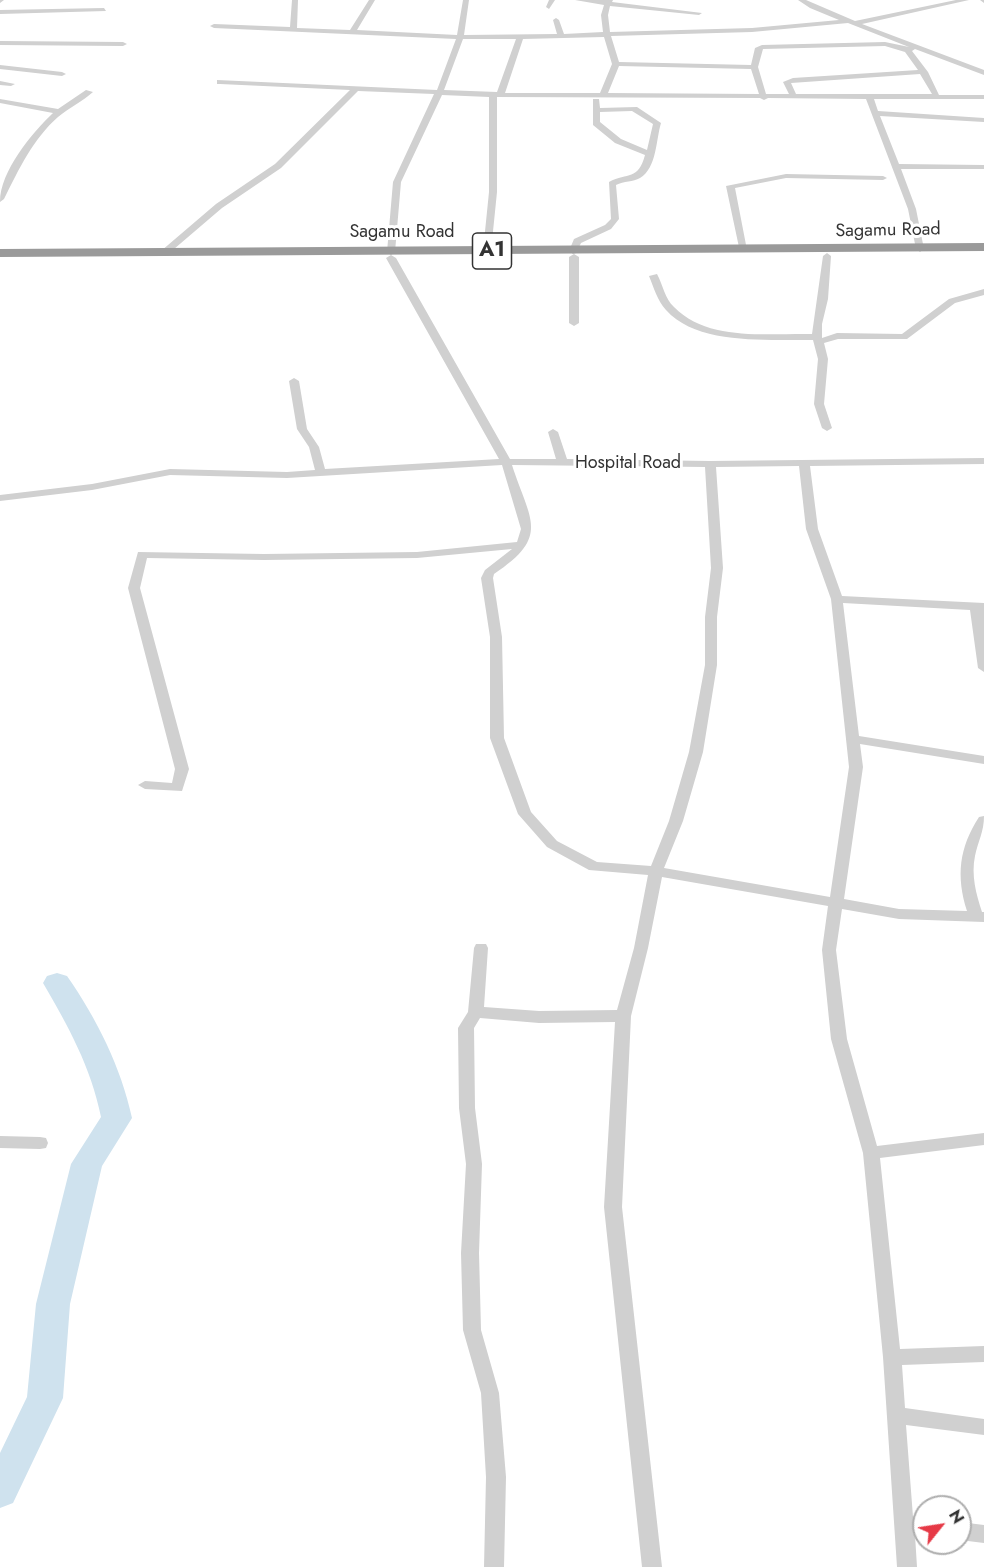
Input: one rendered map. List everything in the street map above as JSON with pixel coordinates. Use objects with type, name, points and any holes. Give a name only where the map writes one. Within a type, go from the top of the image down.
[{"type":"highway","name":"Sagamu Road","points":[[0,253],[391,255],[487,251],[573,254],[984,247]]},
{"type":"highway","name":"Sagamu Road","points":[[0,259],[573,254],[984,255]]},
{"type":"street","points":[[293,30],[295,0]]},
{"type":"street","points":[[352,32],[372,0]]},
{"type":"street","points":[[466,0],[460,37],[397,182],[391,255],[506,462],[527,529],[526,539],[513,558],[489,572],[487,578],[496,637],[497,738],[525,814],[552,844],[594,867],[656,871],[899,914],[980,917],[968,892],[965,869],[969,848],[984,820]]},
{"type":"street","points":[[578,0],[609,1],[699,13]]},
{"type":"street","points":[[801,0],[911,48],[984,73]]},
{"type":"street","points":[[214,26],[460,37],[608,36],[752,30],[853,22],[966,0]]},
{"type":"street","points":[[609,1],[603,9],[603,23],[616,64],[599,96],[596,123],[618,141],[648,153]]},
{"type":"street","points":[[0,12],[56,14],[104,10]]},
{"type":"street","points":[[556,20],[561,36]]},
{"type":"street","points":[[487,251],[492,222],[497,95],[520,37]]},
{"type":"street","points":[[0,43],[123,44]]},
{"type":"street","points":[[764,98],[754,67],[759,48],[885,44],[911,48]]},
{"type":"street","points":[[911,48],[937,97]]},
{"type":"street","points":[[964,65],[984,63]]},
{"type":"street","points":[[616,64],[754,67]]},
{"type":"street","points":[[0,67],[62,74]]},
{"type":"street","points":[[794,97],[787,82],[789,81],[924,72]]},
{"type":"street","points":[[838,78],[848,96]]},
{"type":"street","points":[[220,82],[497,95],[764,98],[984,97]]},
{"type":"street","points":[[0,83],[11,84]]},
{"type":"street","points":[[164,253],[219,206],[278,166],[357,88]]},
{"type":"street","points":[[0,199],[27,144],[60,112],[89,92]]},
{"type":"street","points":[[869,96],[912,209],[920,249]]},
{"type":"street","points":[[0,101],[60,112]]},
{"type":"street","points":[[574,323],[573,254],[577,241],[608,227],[615,219],[612,184],[640,175],[649,162],[648,153],[657,123],[633,110],[596,110]]},
{"type":"street","points":[[877,113],[984,120]]},
{"type":"street","points":[[897,166],[984,167]]},
{"type":"street","points":[[742,250],[730,186],[786,176],[883,178]]},
{"type":"street","points":[[827,256],[823,299],[817,324],[824,359],[819,404],[827,428]]},
{"type":"street","points":[[654,276],[671,311],[696,326],[750,337],[819,339],[837,336],[904,337],[952,301],[984,292]]},
{"type":"street","points":[[817,324],[837,336]]},
{"type":"street","points":[[294,381],[302,429],[314,447],[321,474]]},
{"type":"street","points":[[553,432],[563,464]]},
{"type":"street","name":"Hospital Road","points":[[0,498],[92,487],[170,472],[321,474],[506,462],[710,464],[984,461]]},
{"type":"street","points":[[804,462],[812,529],[837,599],[839,634],[855,739],[856,767],[838,902],[829,950],[839,1039],[871,1153],[892,1357],[895,1415],[912,1509]]},
{"type":"street","points":[[652,1567],[613,1207],[623,1016],[641,948],[656,871],[676,821],[696,752],[711,665],[711,617],[717,568],[710,464]]},
{"type":"street","points":[[145,785],[177,788],[182,769],[134,588],[142,554],[264,557],[417,555],[520,545]]},
{"type":"street","points":[[837,599],[980,606],[984,668]]},
{"type":"street","points":[[855,739],[984,760]]},
{"type":"street","points":[[481,948],[476,1012],[466,1028],[467,1108],[474,1164],[470,1253],[472,1330],[490,1393],[496,1478],[494,1567]]},
{"type":"street","points":[[476,1012],[539,1017],[623,1016]]},
{"type":"street","points":[[871,1153],[984,1139]]},
{"type":"street","points":[[0,1142],[40,1143]]},
{"type":"street","points":[[892,1357],[984,1354]]},
{"type":"street","points":[[895,1415],[984,1427]]},
{"type":"street","points":[[907,1567],[912,1541]]},
{"type":"waterway","points":[[0,1491],[45,1398],[53,1304],[87,1164],[117,1118],[101,1066],[76,1012],[57,983]]}]
